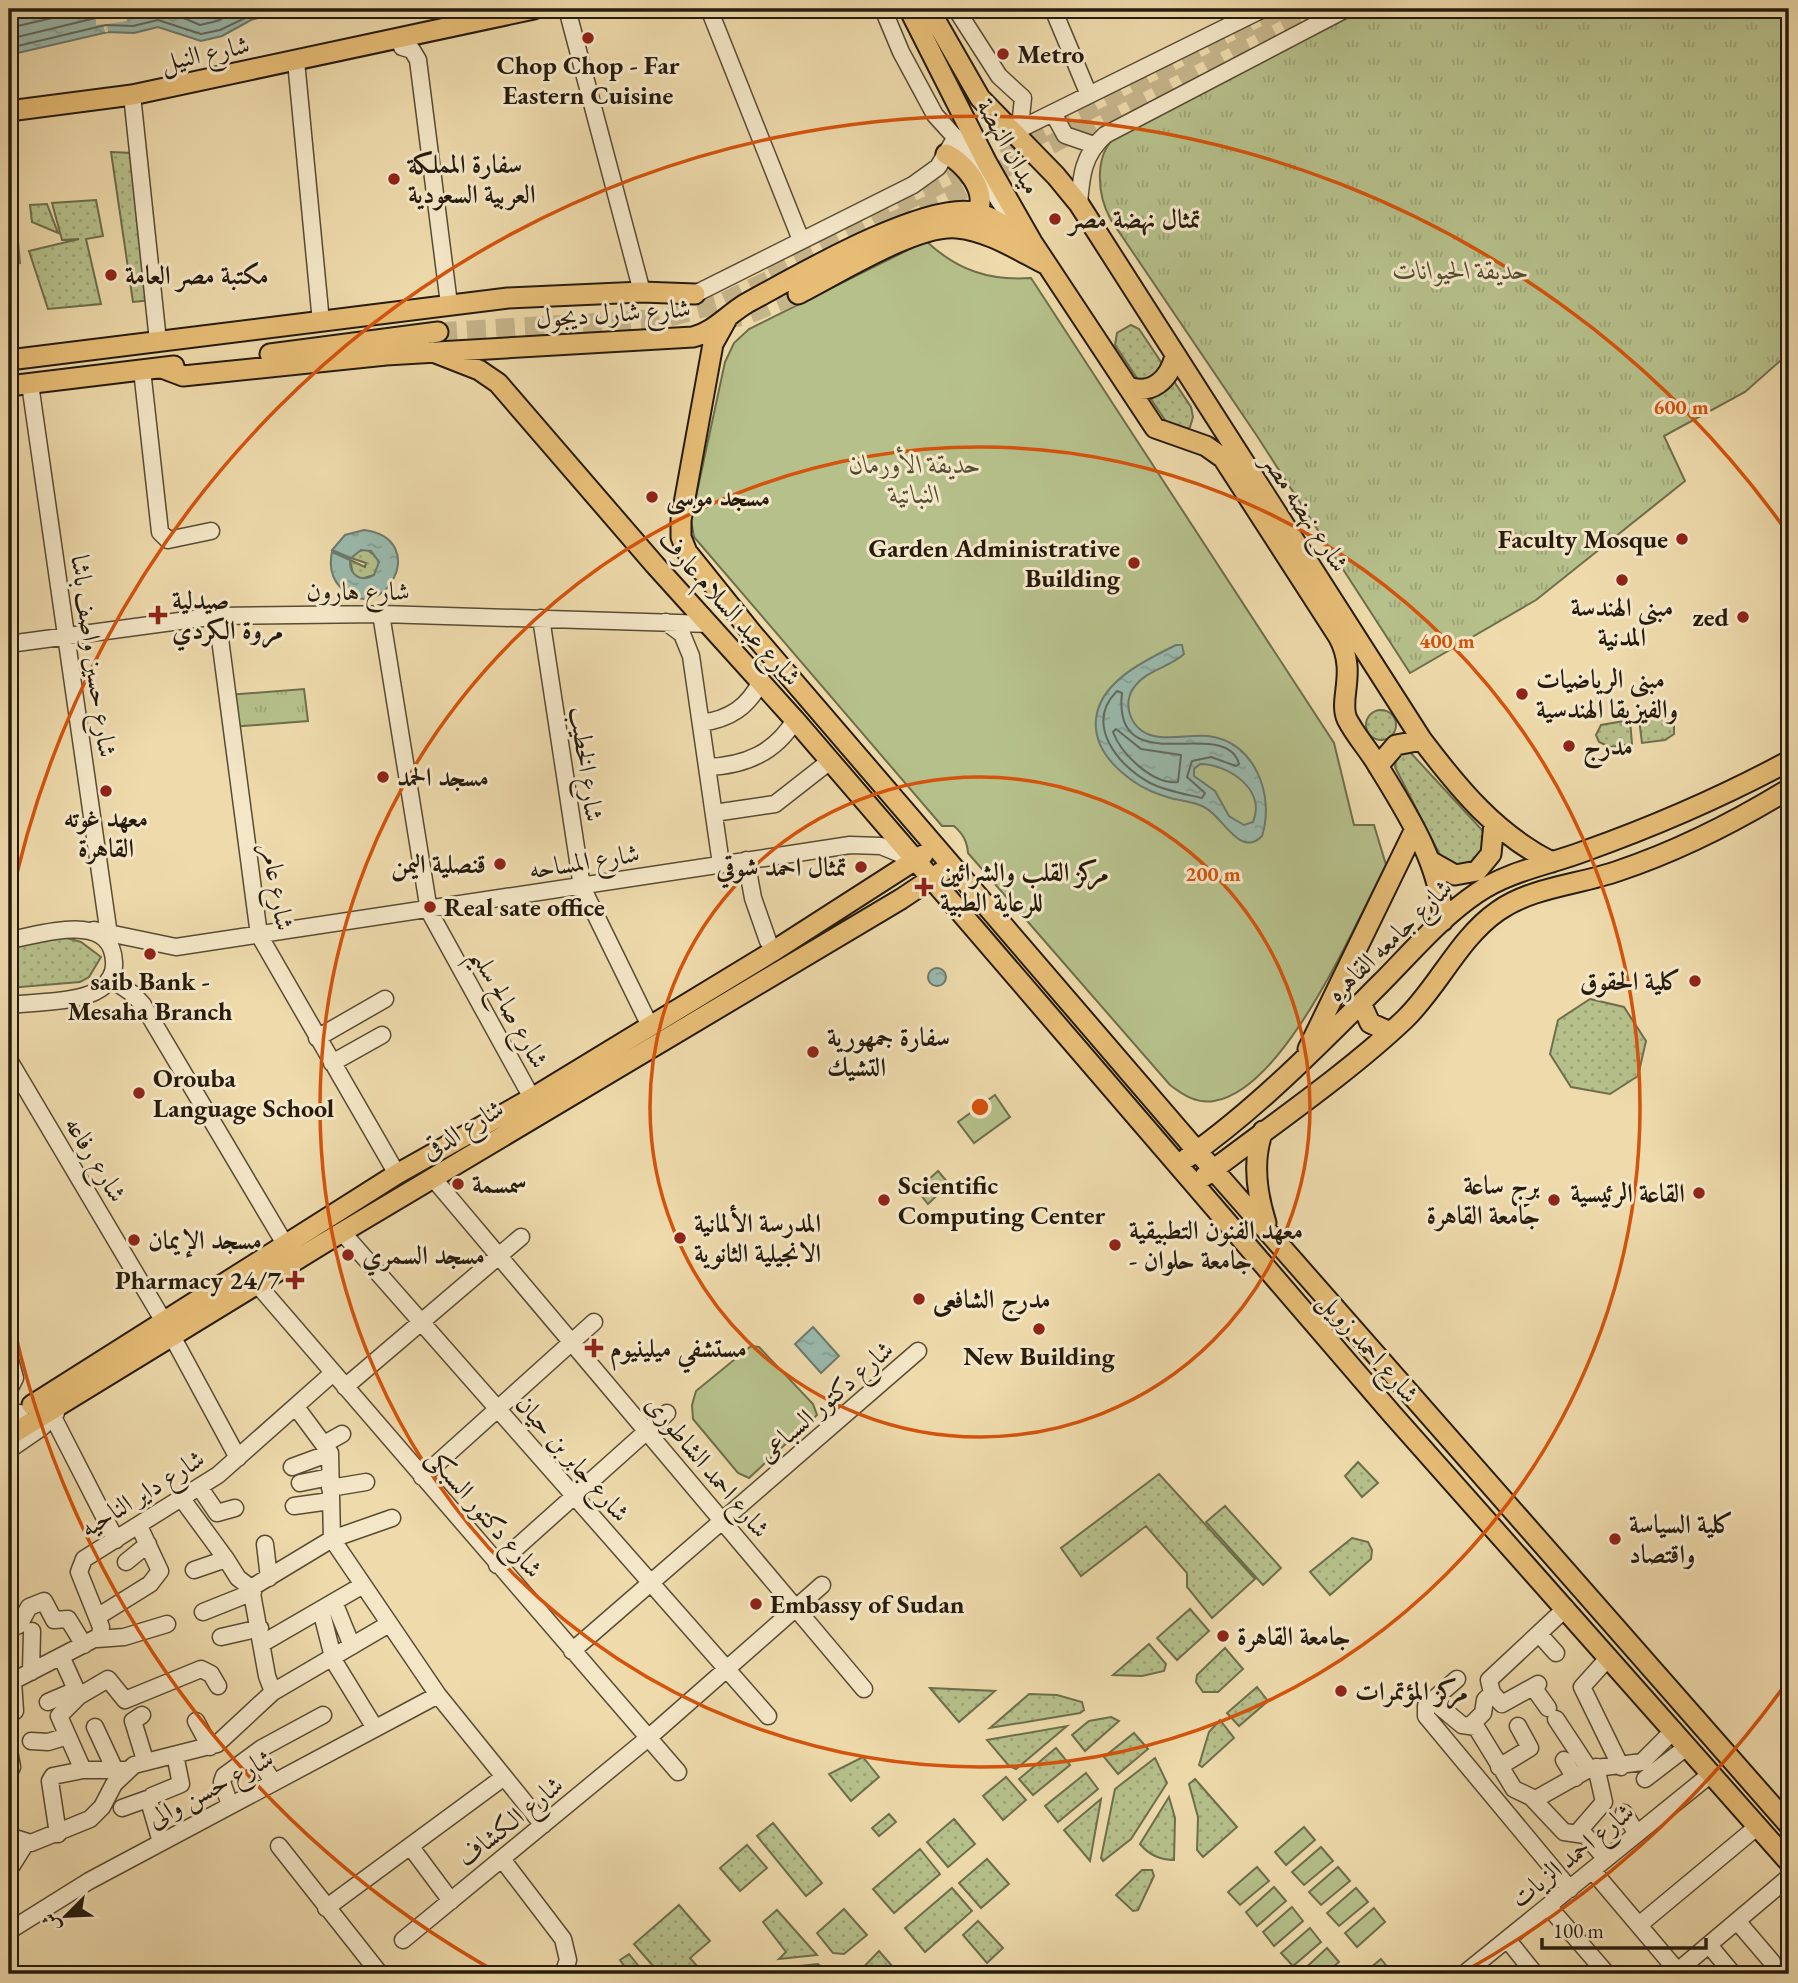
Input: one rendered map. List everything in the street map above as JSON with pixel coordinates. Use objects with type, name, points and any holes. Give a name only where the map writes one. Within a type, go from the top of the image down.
[{"type":"main road","name":"شارع النيل","points":[[9,111],[132,95],[534,9]]},
{"type":"main road","name":"ميدان النهضة","points":[[909,9],[1032,242]]},
{"type":"main road","name":"ميدان النهضة","points":[[929,9],[958,65],[980,98],[1044,164]]},
{"type":"main road","points":[[946,155],[962,166],[976,188],[981,200],[977,212],[1032,242]]},
{"type":"main road","name":"شارع نهضه مصر","points":[[1044,164],[1079,204],[1423,740],[1462,790],[1494,823],[1511,839],[1552,862]]},
{"type":"main road","name":"شارع شارل ديجول","points":[[162,368],[183,376],[433,352],[693,337],[710,330],[750,301],[911,221],[948,212],[977,212]]},
{"type":"main road","points":[[798,294],[932,230],[958,228],[997,239],[1048,266]]},
{"type":"main road","name":"شارع نهضه مصر","points":[[1032,242],[1155,428],[1206,446],[1223,458],[1344,648],[1349,673],[1346,717],[1378,766],[1432,862],[1441,897],[1443,921]]},
{"type":"main road","name":"شارع شارل ديجول","points":[[9,360],[508,298],[642,292],[695,294]]},
{"type":"main road","name":"شارع عبد السلام عارف","points":[[728,317],[713,344],[680,528],[687,552],[729,606],[936,846]]},
{"type":"main road","name":"شارع شارل ديجول","points":[[9,386],[438,332]]},
{"type":"main road","name":"شارع عبد السلام عارف","points":[[433,352],[479,370],[498,383],[646,556],[761,681],[915,860]]},
{"type":"main road","points":[[1128,387],[1144,390],[1160,383],[1170,370],[1175,356]]},
{"type":"main road","points":[[710,624],[729,606]]},
{"type":"main road","points":[[1378,766],[1396,746],[1423,740]]},
{"type":"main road","name":"شارع جامعه القاهره","points":[[1176,1166],[1257,1104],[1443,921],[1494,882],[1718,797],[1789,761]]},
{"type":"main road","name":"شارع جامعه القاهره","points":[[1193,1185],[1390,1032],[1434,987],[1469,938],[1499,910],[1540,892],[1611,874],[1670,851],[1789,789]]},
{"type":"main road","points":[[1432,862],[1455,875],[1477,871],[1491,854],[1494,823]]},
{"type":"main road","points":[[1301,1063],[1415,830]]},
{"type":"main road","name":"شارع الدقى","points":[[65,1401],[285,1244],[397,1174],[532,1098],[650,1026],[936,846]]},
{"type":"main road","name":"شارع احمد زويل","points":[[936,846],[1197,1151],[1267,1227],[1789,1825]]},
{"type":"main road","name":"شارع احمد زويل","points":[[915,860],[1176,1166],[1789,1863]]},
{"type":"main road","name":"شارع الدقى","points":[[12,1417],[167,1328],[257,1284],[952,865]]},
{"type":"main road","points":[[1361,1003],[1370,1023],[1390,1032]]},
{"type":"main road","points":[[1263,1131],[1258,1143],[1257,1177],[1267,1227]]},
{"type":"main road","points":[[1273,1276],[1281,1265],[1295,1259]]},
{"type":"main road","points":[[9,1436],[65,1401]]},
{"type":"street","points":[[567,9],[642,292]]},
{"type":"street","points":[[709,9],[801,240]]},
{"type":"street","points":[[883,9],[901,52],[930,107],[956,137],[999,204],[1032,242]]},
{"type":"street","points":[[956,9],[999,76],[1023,98],[1021,117],[1012,133]]},
{"type":"street","points":[[1053,9],[1089,95]]},
{"type":"street","points":[[1226,9],[1233,24]]},
{"type":"street","points":[[1012,133],[1263,9]]},
{"type":"street","points":[[1079,204],[1083,167],[1094,145],[1105,135],[1346,9]]},
{"type":"street","points":[[404,36],[402,47],[412,50],[418,60],[449,304]]},
{"type":"street","points":[[296,61],[321,322]]},
{"type":"street","points":[[132,95],[158,341]]},
{"type":"street","points":[[1053,113],[1065,135],[1094,145]]},
{"type":"street","points":[[695,294],[913,185],[938,167],[956,137]]},
{"type":"street","points":[[142,370],[160,532],[168,540],[211,531]]},
{"type":"street","name":"شارع حسين واصف باشا","points":[[30,384],[66,638],[101,933]]},
{"type":"street","name":"شارع هارون","points":[[9,644],[217,616],[381,614],[710,624]]},
{"type":"street","name":"شارع صالح سليم","points":[[381,614],[429,911],[532,1098]]},
{"type":"street","name":"شارع عامر","points":[[217,616],[259,935],[397,1174]]},
{"type":"street","name":"شارع الخطيب","points":[[541,618],[582,887],[650,1026]]},
{"type":"street","points":[[666,622],[675,625],[688,645],[721,864]]},
{"type":"street","points":[[701,723],[722,720],[732,714],[752,699],[761,681]]},
{"type":"street","points":[[707,767],[736,765],[768,751],[785,737],[795,720]]},
{"type":"street","points":[[714,813],[775,804],[830,761]]},
{"type":"street","name":"شارع المساحه","points":[[9,940],[72,929],[130,936],[176,947],[860,844],[891,849],[915,860]]},
{"type":"street","points":[[746,860],[753,898],[768,941]]},
{"type":"street","points":[[9,1005],[86,995],[100,990],[111,979],[115,965],[113,951],[101,933]]},
{"type":"street","points":[[111,979],[134,994],[142,1005],[285,1244]]},
{"type":"street","points":[[317,1038],[385,999]]},
{"type":"street","points":[[332,1063],[382,1035]]},
{"type":"street","name":"شارع رفاعه","points":[[9,1060],[167,1328],[238,1458]]},
{"type":"street","name":"شارع احمد الشاطورى","points":[[433,1178],[864,1689]]},
{"type":"street","name":"شارع جابر بن حيان","points":[[342,1232],[768,1716]]},
{"type":"street","points":[[345,1387],[521,1237]]},
{"type":"street","name":"شارع دكتور السبكى","points":[[257,1284],[647,1740],[678,1772]]},
{"type":"street","points":[[422,1477],[594,1322]]},
{"type":"street","name":"شارع دكتور السباعى","points":[[572,1651],[918,1351]]},
{"type":"street","points":[[9,1356],[15,1378],[9,1390]]},
{"type":"street","name":"شارع داير الناحيه","points":[[90,1642],[102,1632],[79,1566],[84,1559],[200,1488],[238,1458],[333,1373]]},
{"type":"street","name":"شارع الدقى","points":[[9,1450],[53,1417],[65,1401]]},
{"type":"street","points":[[296,1407],[328,1448],[332,1539],[438,1695],[543,1825]]},
{"type":"street","points":[[498,1565],[667,1413]]},
{"type":"street","points":[[53,1417],[116,1539]]},
{"type":"street","points":[[292,1468],[328,1448],[342,1434]]},
{"type":"street","points":[[293,1506],[330,1489],[366,1482]]},
{"type":"street","points":[[300,1483],[330,1489]]},
{"type":"street","points":[[200,1488],[217,1513],[235,1508]]},
{"type":"street","points":[[183,1499],[239,1578],[252,1590],[267,1676],[274,1692]]},
{"type":"street","points":[[203,1612],[252,1590],[332,1539],[393,1518]]},
{"type":"street","points":[[97,1617],[150,1584],[154,1563],[139,1525]]},
{"type":"street","points":[[126,1562],[148,1544]]},
{"type":"street","points":[[265,1544],[269,1578]]},
{"type":"street","points":[[194,1570],[226,1559]]},
{"type":"street","points":[[221,1637],[262,1636],[327,1606],[363,1585]]},
{"type":"street","name":"شارع الكشاف","points":[[403,1940],[647,1740],[822,1586]]},
{"type":"street","points":[[9,1629],[19,1625],[29,1607],[44,1601],[57,1622]]},
{"type":"street","points":[[327,1606],[352,1646]]},
{"type":"street","points":[[327,1606],[332,1658],[375,1728]]},
{"type":"street","points":[[1566,1608],[1489,1680],[1492,1693],[1502,1704],[1536,1685],[1587,1772],[1604,1802],[1578,1832]]},
{"type":"street","points":[[31,1672],[38,1632],[57,1622],[68,1619],[90,1642]]},
{"type":"street","points":[[15,1711],[11,1682],[90,1642],[124,1637],[167,1624]]},
{"type":"street","points":[[58,1834],[50,1780],[55,1775],[83,1770],[121,1770],[145,1760],[209,1747],[226,1738],[274,1692],[389,1624]]},
{"type":"street","points":[[1539,1634],[1556,1653]]},
{"type":"street","points":[[61,1656],[77,1693]]},
{"type":"street","points":[[1609,1657],[1582,1687],[1620,1767]]},
{"type":"street","points":[[48,1702],[108,1679],[121,1698],[128,1699],[201,1669],[211,1674],[218,1686]]},
{"type":"street","points":[[1457,1679],[1424,1709],[1428,1719],[1570,1889]]},
{"type":"street","points":[[77,1693],[59,1716],[83,1770]]},
{"type":"street","points":[[1471,1725],[1483,1713],[1485,1700],[1492,1693]]},
{"type":"street","name":"شارع حسن والى","points":[[9,1931],[161,1842],[438,1695]]},
{"type":"street","points":[[1432,1700],[1461,1725],[1471,1725],[1483,1735],[1514,1789],[1534,1800],[1564,1832],[1585,1835],[1606,1859]]},
{"type":"street","points":[[142,1715],[133,1721],[145,1760]]},
{"type":"street","points":[[230,1805],[222,1777],[256,1752],[323,1715]]},
{"type":"street","points":[[196,1721],[209,1747]]},
{"type":"street","points":[[238,1726],[273,1782]]},
{"type":"street","points":[[95,1727],[121,1770]]},
{"type":"street","points":[[1534,1800],[1587,1772],[1642,1762],[1674,1730]]},
{"type":"street","points":[[31,1741],[48,1742],[68,1736]]},
{"type":"street","points":[[1500,1767],[1525,1752],[1529,1737]]},
{"type":"street","points":[[1645,1779],[1688,1746]]},
{"type":"street","points":[[9,1751],[12,1767],[9,1773]]},
{"type":"street","points":[[122,1808],[181,1784],[175,1755]]},
{"type":"street","points":[[1564,1760],[1587,1772]]},
{"type":"street","points":[[9,1870],[26,1843],[58,1834],[97,1813],[121,1770]]},
{"type":"street","name":"شارع احمد الزيات","points":[[1464,1974],[1712,1773]]},
{"type":"street","points":[[326,1908],[504,1777]]},
{"type":"street","points":[[150,1798],[161,1842]]},
{"type":"street","points":[[1624,1813],[1637,1834]]},
{"type":"street","points":[[1639,1925],[1758,1826]]},
{"type":"street","points":[[10,1834],[26,1843]]},
{"type":"street","points":[[279,1846],[380,1974]]},
{"type":"street","points":[[410,1846],[450,1901]]},
{"type":"street","points":[[502,1859],[563,1939],[568,1960],[563,1974]]},
{"type":"street","points":[[1592,1870],[1677,1973],[1789,1877]]},
{"type":"street","points":[[1548,1906],[1606,1974]]},
{"type":"street","points":[[1737,1921],[1772,1962]]},
{"type":"street","points":[[1507,1939],[1535,1974]]},
{"type":"street","points":[[1709,1945],[1733,1974]]},
{"type":"green space","name":"حديقة الحيوانات","points":[[1364,9],[1789,9],[1789,353],[1745,392],[1664,436],[1685,481],[1536,600],[1410,673],[1257,436],[1111,220],[1100,187],[1104,152],[1118,135]]},
{"type":"green space","points":[[111,152],[133,153],[152,300],[133,302]]},
{"type":"green space","points":[[96,200],[103,236],[86,239],[101,304],[48,309],[29,251],[79,239],[62,240],[52,203]]},
{"type":"green space","points":[[47,204],[58,233],[32,222],[30,205]]},
{"type":"green space","name":"حديقة الأورمان النباتية","points":[[926,241],[950,259],[974,272],[1001,278],[1031,278],[1334,743],[1354,825],[1374,825],[1386,865],[1315,1001],[1292,1037],[1267,1068],[1241,1090],[1214,1101],[1196,1100],[1170,1085],[968,853],[966,841],[960,832],[954,826],[942,826],[694,537],[691,520],[725,362],[734,343],[749,329]]},
{"type":"green space","points":[[1131,325],[1139,329],[1191,407],[1193,417],[1190,427],[1181,433],[1171,429],[1115,345],[1117,333]]},
{"type":"green space","points":[[366,549],[378,558],[379,567],[374,575],[361,579],[353,574],[350,560],[365,567],[366,563],[351,558],[356,552]]},
{"type":"green space","points":[[304,689],[308,721],[231,727],[227,695]]},
{"type":"green space","points":[[1381,710],[1392,714],[1396,725],[1392,736],[1381,740],[1370,736],[1366,725],[1370,714]]},
{"type":"green space","points":[[1662,716],[1674,723],[1674,734],[1665,740],[1642,743],[1639,719]]},
{"type":"green space","points":[[1630,720],[1632,744],[1610,747],[1599,742],[1596,735],[1601,725]]},
{"type":"green space","points":[[1409,751],[1482,830],[1484,835],[1481,859],[1458,868],[1441,857],[1395,767],[1397,755]]},
{"type":"green space","points":[[63,937],[81,942],[101,957],[89,977],[80,982],[9,988],[9,946]]},
{"type":"green space","points":[[1590,999],[1624,1007],[1646,1041],[1638,1076],[1610,1094],[1571,1087],[1550,1054],[1558,1020]]},
{"type":"green space","points":[[995,1095],[1010,1117],[974,1143],[958,1122]]},
{"type":"green space","points":[[938,1171],[949,1184],[928,1204],[917,1190]]},
{"type":"green space","points":[[751,1346],[759,1347],[813,1404],[817,1415],[749,1478],[738,1473],[693,1419],[692,1405],[696,1391]]},
{"type":"green space","points":[[1358,1462],[1378,1483],[1362,1497],[1345,1476]]},
{"type":"green space","points":[[1159,1474],[1255,1579],[1212,1618],[1187,1587],[1187,1573],[1146,1526],[1081,1576],[1061,1548]]},
{"type":"green space","points":[[1225,1506],[1281,1568],[1263,1585],[1206,1522]]},
{"type":"green space","points":[[1352,1538],[1368,1542],[1372,1550],[1371,1559],[1330,1595],[1310,1572]]},
{"type":"green space","points":[[1190,1609],[1209,1631],[1177,1660],[1157,1638]]},
{"type":"green space","points":[[1149,1644],[1166,1664],[1164,1671],[1142,1676],[1113,1675]]},
{"type":"green space","points":[[1225,1648],[1243,1669],[1218,1692],[1203,1692],[1196,1682],[1197,1675]]},
{"type":"green space","points":[[1257,1687],[1268,1701],[1239,1726],[1227,1713]]},
{"type":"green space","points":[[930,1688],[995,1691],[959,1722]]},
{"type":"green space","points":[[1029,1694],[1057,1695],[1082,1702],[1084,1710],[1080,1713],[990,1728]]},
{"type":"green space","points":[[1111,1717],[1119,1721],[1085,1751],[1072,1735],[1089,1721]]},
{"type":"green space","points":[[1220,1720],[1234,1738],[1202,1767],[1199,1765],[1209,1732]]},
{"type":"green space","points":[[1067,1726],[1016,1769],[1009,1766],[987,1740]]},
{"type":"green space","points":[[1134,1733],[1148,1749],[1118,1774],[1104,1757]]},
{"type":"green space","points":[[1056,1748],[1070,1765],[1033,1795],[1019,1779]]},
{"type":"green space","points":[[863,1757],[879,1777],[851,1801],[829,1774]]},
{"type":"green space","points":[[1155,1758],[1167,1783],[1131,1839],[1103,1861],[1101,1858],[1115,1789]]},
{"type":"green space","points":[[1086,1773],[1098,1789],[1058,1822],[1045,1806]]},
{"type":"green space","points":[[1006,1777],[1026,1800],[1003,1820],[983,1796]]},
{"type":"green space","points":[[1195,1779],[1237,1827],[1203,1857],[1197,1850],[1198,1817],[1189,1784]]},
{"type":"green space","points":[[1169,1797],[1175,1818],[1174,1860],[1155,1856],[1140,1844]]},
{"type":"green space","points":[[1101,1799],[1090,1861],[1064,1830]]},
{"type":"green space","points":[[889,1814],[896,1822],[879,1836],[872,1828]]},
{"type":"green space","points":[[954,1819],[975,1844],[948,1867],[927,1842]]},
{"type":"green space","points":[[773,1823],[822,1883],[806,1896],[757,1836]]},
{"type":"green space","points":[[1304,1827],[1315,1840],[1286,1865],[1275,1852]]},
{"type":"green space","points":[[747,1845],[767,1868],[740,1891],[720,1868]]},
{"type":"green space","points":[[1321,1847],[1333,1861],[1304,1885],[1292,1872]]},
{"type":"green space","points":[[920,1849],[940,1874],[894,1913],[873,1889]]},
{"type":"green space","points":[[987,1859],[1009,1884],[981,1908],[959,1883]]},
{"type":"green space","points":[[1257,1867],[1269,1881],[1240,1905],[1228,1892]]},
{"type":"green space","points":[[1338,1867],[1350,1881],[1321,1905],[1309,1892]]},
{"type":"green space","points":[[1142,1870],[1152,1870],[1154,1876],[1138,1910],[1133,1911],[1116,1895]]},
{"type":"green space","points":[[1274,1887],[1286,1901],[1257,1926],[1246,1912]]},
{"type":"green space","points":[[952,1888],[972,1911],[925,1952],[905,1928]]},
{"type":"green space","points":[[1356,1888],[1368,1902],[1339,1926],[1327,1913]]},
{"type":"green space","points":[[679,1905],[710,1941],[690,1958],[704,1974],[660,1974],[634,1944]]},
{"type":"green space","points":[[1292,1907],[1303,1921],[1274,1946],[1263,1932]]},
{"type":"green space","points":[[1374,1908],[1385,1922],[1357,1947],[1345,1933]]},
{"type":"green space","points":[[844,1909],[867,1935],[844,1954],[833,1953],[817,1933]]},
{"type":"green space","points":[[777,1910],[817,1955],[779,1959],[786,1952],[763,1922]]},
{"type":"green space","points":[[978,1921],[1003,1948],[987,1963],[963,1935]]},
{"type":"green space","points":[[1310,1928],[1321,1942],[1293,1966],[1281,1953]]},
{"type":"green space","points":[[1327,1948],[1339,1962],[1325,1974],[1299,1974]]},
{"type":"green space","points":[[879,1951],[899,1974],[857,1974]]},
{"type":"green space","points":[[629,1954],[645,1974],[630,1974],[620,1960]]},
{"type":"green space","points":[[1381,1959],[1393,1974],[1363,1974]]},
{"type":"green space","points":[[818,1964],[823,1968],[821,1974],[776,1974],[771,1969]]},
{"type":"water","points":[[9,9],[287,9],[251,20],[222,36],[201,41],[158,27],[134,33],[108,32],[9,55]]},
{"type":"water","points":[[17,231],[20,263],[9,264],[9,232]]},
{"type":"water","points":[[364,530],[385,537],[395,549],[398,563],[394,578],[384,590],[372,598],[357,598],[341,588],[331,567],[332,552],[350,560],[351,570],[360,578],[374,575],[379,562],[371,551],[361,550],[351,558],[332,550],[345,535]]},
{"type":"water","points":[[1176,645],[1182,645],[1184,654],[1146,676],[1135,686],[1129,701],[1131,716],[1140,729],[1154,736],[1208,736],[1224,740],[1238,748],[1249,759],[1258,773],[1266,804],[1262,836],[1254,842],[1239,839],[1204,807],[1155,793],[1129,778],[1108,758],[1101,746],[1096,719],[1106,694],[1126,673]],"holes":[[[1200,764],[1211,765],[1232,774],[1250,789],[1256,810],[1253,822],[1244,825],[1229,816],[1215,791],[1194,776],[1194,769]]]},
{"type":"water","points":[[937,968],[943,971],[946,977],[943,983],[937,986],[931,983],[928,977],[931,971]]},
{"type":"water","points":[[813,1327],[839,1356],[821,1373],[795,1344]]},
{"type":"pier","points":[[127,15],[127,21],[107,24],[108,32],[105,32],[103,24],[96,25],[96,19]]},
{"type":"tunnel","points":[[768,270],[1093,108],[1283,9]]},
{"type":"tunnel","points":[[894,221],[960,191],[1316,9]]},
{"type":"tunnel","points":[[438,332],[666,318],[719,304],[788,271]]},
{"type":"tunnel","points":[[722,320],[745,316],[798,294]]},
{"type":"place","name":"Chop Chop - Far Eastern Cuisine","points":[[588,38]]},
{"type":"place","name":"Metro","points":[[1003,54]]},
{"type":"place","name":"سفارة المملكة العربية السعودية","points":[[394,179]]},
{"type":"place","name":"تمثال نهضة مصر","points":[[1055,219]]},
{"type":"place","name":"مكتبة مصر العامة","points":[[111,275]]},
{"type":"place","name":"مسجد موسى","points":[[652,497]]},
{"type":"place","name":"Faculty Mosque","points":[[1682,539]]},
{"type":"place","name":"Garden Administrative Building","points":[[1134,563]]},
{"type":"place","name":"مبنى الهندسة المدنية","points":[[1622,580]]},
{"type":"place","name":"صيدلية مروة الكردي","points":[[158,615]]},
{"type":"place","name":"zed","points":[[1743,617]]},
{"type":"place","name":"مبنى الرياضيات والفيزيقا الهندسية","points":[[1522,694]]},
{"type":"place","name":"مدرج","points":[[1569,746]]},
{"type":"place","name":"مسجد الحمد","points":[[383,777]]},
{"type":"place","name":"معهد غوته القاهرة","points":[[106,791]]},
{"type":"place","name":"قنصلية اليمن","points":[[500,864]]},
{"type":"place","name":"تمثال احمد شوقي","points":[[861,867]]},
{"type":"place","name":"مركز القلب والشرائين للرعاية الطبية","points":[[924,887]]},
{"type":"place","name":"Real sate office","points":[[430,907]]},
{"type":"place","name":"saib Bank - Mesaha Branch","points":[[150,954]]},
{"type":"place","name":"كلية الحقوق","points":[[1695,981]]},
{"type":"place","name":"سفارة جمهورية التشيك","points":[[813,1052]]},
{"type":"place","name":"Orouba Language School","points":[[139,1093]]},
{"type":"place","name":"سمسمة","points":[[458,1184]]},
{"type":"place","name":"القاعة الرئيسية","points":[[1699,1193]]},
{"type":"place","name":"Scientific Computing Center","points":[[884,1200]]},
{"type":"place","name":"برج ساعة جامعة القاهرة","points":[[1554,1200]]},
{"type":"place","name":"المدرسة الألمانية الانجيلية الثانوية","points":[[680,1238]]},
{"type":"place","name":"مسجد الإيمان","points":[[134,1240]]},
{"type":"place","name":"معهد الفنون التطبيقية - جامعة حلوان","points":[[1115,1245]]},
{"type":"place","name":"مسجد السمري","points":[[348,1255]]},
{"type":"place","name":"Pharmacy 24/7","points":[[295,1280]]},
{"type":"place","name":"مدرج الشافعى","points":[[919,1299]]},
{"type":"place","name":"New Building","points":[[1039,1329]]},
{"type":"place","name":"مستشفي ميلينيوم","points":[[594,1348]]},
{"type":"place","name":"كلية السياسة واقتصاد","points":[[1615,1539]]},
{"type":"place","name":"Embassy of Sudan","points":[[756,1604]]},
{"type":"place","name":"جامعة القاهرة","points":[[1223,1636]]},
{"type":"place","name":"مركز المؤتمرات","points":[[1341,1691]]}]
